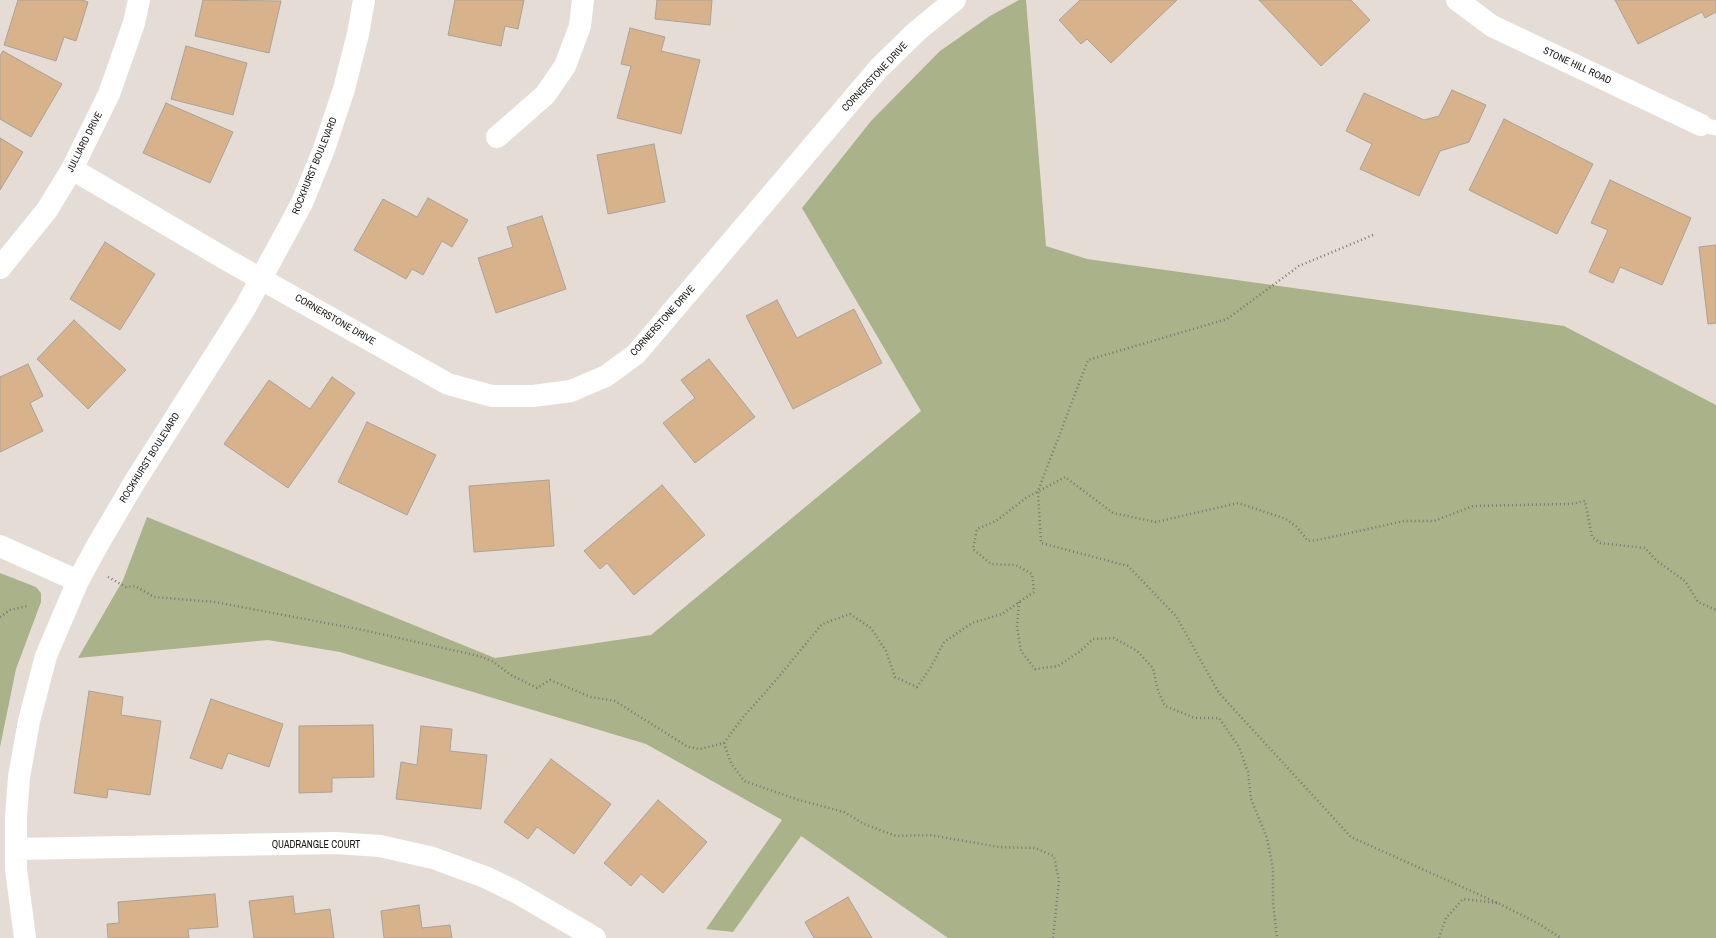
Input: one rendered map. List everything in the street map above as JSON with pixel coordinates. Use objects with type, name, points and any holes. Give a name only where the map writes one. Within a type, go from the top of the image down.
[{"type":"street","name":"JULLIARD DRIVE","points":[[0,268],[47,210],[72,169],[109,94],[134,23],[139,0]]},
{"type":"street","name":"ROCKHURST BOULEVARD","points":[[25,938],[19,896],[16,849],[19,777],[28,722],[46,656],[78,581],[134,483],[245,308],[302,203],[324,148],[344,88],[358,34],[364,0]]},
{"type":"street","points":[[497,137],[545,95],[565,66],[580,26],[583,0]]},
{"type":"street","name":"CORNERSTONE DRIVE","points":[[72,169],[448,384],[492,396],[533,396],[571,391],[606,376],[636,354],[879,68],[917,31],[955,0]]},
{"type":"street","name":"STONE HILL ROAD","points":[[1457,0],[1492,26],[1709,126]]},
{"type":"street","points":[[0,546],[78,581]]},
{"type":"street","name":"QUADRANGLE COURT","points":[[16,849],[336,843],[380,846],[433,858],[485,877],[516,892],[595,938]]},
{"type":"path","points":[[1373,235],[1300,266],[1227,318],[1088,360],[1038,491],[1041,543],[1128,566],[1176,616],[1219,693],[1351,837],[1500,904],[1539,924],[1561,938]]},
{"type":"path","points":[[108,577],[126,587],[135,586],[154,597],[215,602],[363,630],[479,656],[492,661],[511,675],[537,688],[550,680],[591,697],[615,700],[688,747],[700,749],[724,743],[743,716],[771,686],[822,624],[850,614],[871,628],[886,652],[895,676],[916,687],[931,667],[944,642],[972,623],[1002,614],[1034,592],[1032,574],[1016,565],[991,564],[973,548],[977,529],[996,521],[1026,498],[1065,477],[1113,513],[1156,522],[1238,503],[1286,519],[1297,527],[1308,541],[1404,521],[1434,521],[1473,506],[1570,504],[1585,501],[1592,537],[1600,543],[1645,548],[1657,560],[1684,581],[1698,602],[1716,610]]},
{"type":"path","points":[[1019,602],[1016,627],[1021,651],[1035,669],[1058,666],[1079,652],[1093,639],[1114,638],[1137,651],[1153,668],[1158,691],[1165,706],[1195,718],[1219,718],[1239,747],[1248,772],[1250,799],[1267,838],[1273,869],[1273,902],[1278,938]]},
{"type":"path","points":[[0,617],[10,610],[27,606]]},
{"type":"path","points":[[724,743],[731,763],[744,781],[799,800],[844,812],[864,824],[896,836],[930,835],[999,847],[1035,848],[1054,856],[1059,881],[1053,938]]},
{"type":"path","points":[[1439,938],[1446,918],[1463,899],[1500,904]]},
{"type":"green space","points":[[1019,0],[1026,0],[1046,246],[1087,259],[1564,326],[1716,405],[1716,938],[948,938],[801,836],[733,932],[706,929],[782,820],[646,744],[340,652],[268,640],[78,658],[123,580],[147,517],[495,658],[651,635],[921,411],[802,208],[871,121],[940,51],[990,16]]},
{"type":"green space","points":[[0,573],[36,587],[41,593],[41,602],[16,669],[0,747]]},
{"type":"building","points":[[18,0],[82,0],[88,2],[76,41],[64,37],[56,61],[4,45]]},
{"type":"building","points":[[203,0],[281,1],[269,53],[195,36]]},
{"type":"building","points":[[455,0],[524,0],[518,29],[505,26],[501,46],[448,35]]},
{"type":"building","points":[[657,0],[712,0],[710,25],[655,19]]},
{"type":"building","points":[[1080,0],[1177,0],[1111,63],[1087,39],[1081,44],[1059,20]]},
{"type":"building","points":[[1259,0],[1351,0],[1370,20],[1321,66]]},
{"type":"building","points":[[1615,0],[1716,0],[1716,12],[1705,18],[1702,12],[1638,44]]},
{"type":"building","points":[[630,28],[665,37],[661,51],[700,60],[681,134],[617,118],[631,66],[621,64]]},
{"type":"building","points":[[186,46],[247,63],[233,115],[171,99]]},
{"type":"building","points":[[3,51],[62,84],[31,137],[0,119],[0,56]]},
{"type":"building","points":[[1452,90],[1486,105],[1469,142],[1440,151],[1419,196],[1360,169],[1372,144],[1346,131],[1364,93],[1424,120],[1439,116]]},
{"type":"building","points":[[166,103],[233,132],[210,183],[143,153]]},
{"type":"building","points":[[1504,119],[1593,164],[1557,234],[1469,190]]},
{"type":"building","points":[[0,138],[23,152],[0,190]]},
{"type":"building","points":[[654,144],[665,202],[608,214],[597,155]]},
{"type":"building","points":[[1610,180],[1691,218],[1662,285],[1620,267],[1613,283],[1589,272],[1608,230],[1591,223]]},
{"type":"building","points":[[428,198],[468,220],[452,247],[442,241],[423,275],[412,269],[406,279],[354,250],[383,199],[417,217]]},
{"type":"building","points":[[542,216],[566,289],[496,313],[478,258],[513,247],[507,227]]},
{"type":"building","points":[[105,242],[155,274],[120,330],[70,299]]},
{"type":"building","points":[[1716,245],[1716,323],[1708,324],[1699,247]]},
{"type":"building","points":[[777,300],[797,338],[854,309],[882,363],[793,409],[746,316]]},
{"type":"building","points":[[74,320],[126,370],[88,409],[37,359]]},
{"type":"building","points":[[709,359],[755,417],[695,463],[663,423],[695,398],[681,380]]},
{"type":"building","points":[[28,364],[43,396],[30,403],[43,431],[0,452],[0,377]]},
{"type":"building","points":[[332,377],[355,393],[288,488],[224,444],[269,380],[310,409]]},
{"type":"building","points":[[367,422],[436,455],[407,515],[338,482]]},
{"type":"building","points":[[549,480],[554,546],[474,552],[469,486]]},
{"type":"building","points":[[662,485],[705,535],[634,595],[607,563],[600,569],[584,551]]},
{"type":"building","points":[[89,691],[123,697],[121,715],[161,721],[150,795],[108,789],[107,798],[74,793]]},
{"type":"building","points":[[211,699],[283,724],[269,767],[228,753],[222,769],[190,758]]},
{"type":"building","points":[[373,725],[374,777],[332,778],[332,792],[299,793],[299,726]]},
{"type":"building","points":[[421,726],[452,729],[450,751],[487,755],[481,809],[396,799],[401,762],[417,765]]},
{"type":"building","points":[[551,759],[611,804],[574,854],[537,827],[528,839],[504,822]]},
{"type":"building","points":[[658,800],[707,842],[663,893],[641,874],[631,886],[604,863]]},
{"type":"building","points":[[215,894],[218,927],[188,929],[189,938],[108,938],[107,924],[119,923],[118,902]]},
{"type":"building","points":[[293,896],[295,914],[330,909],[334,938],[254,938],[249,901]]},
{"type":"building","points":[[848,897],[872,938],[814,938],[805,922]]},
{"type":"building","points":[[419,905],[422,928],[450,925],[452,938],[384,938],[381,911]]}]
